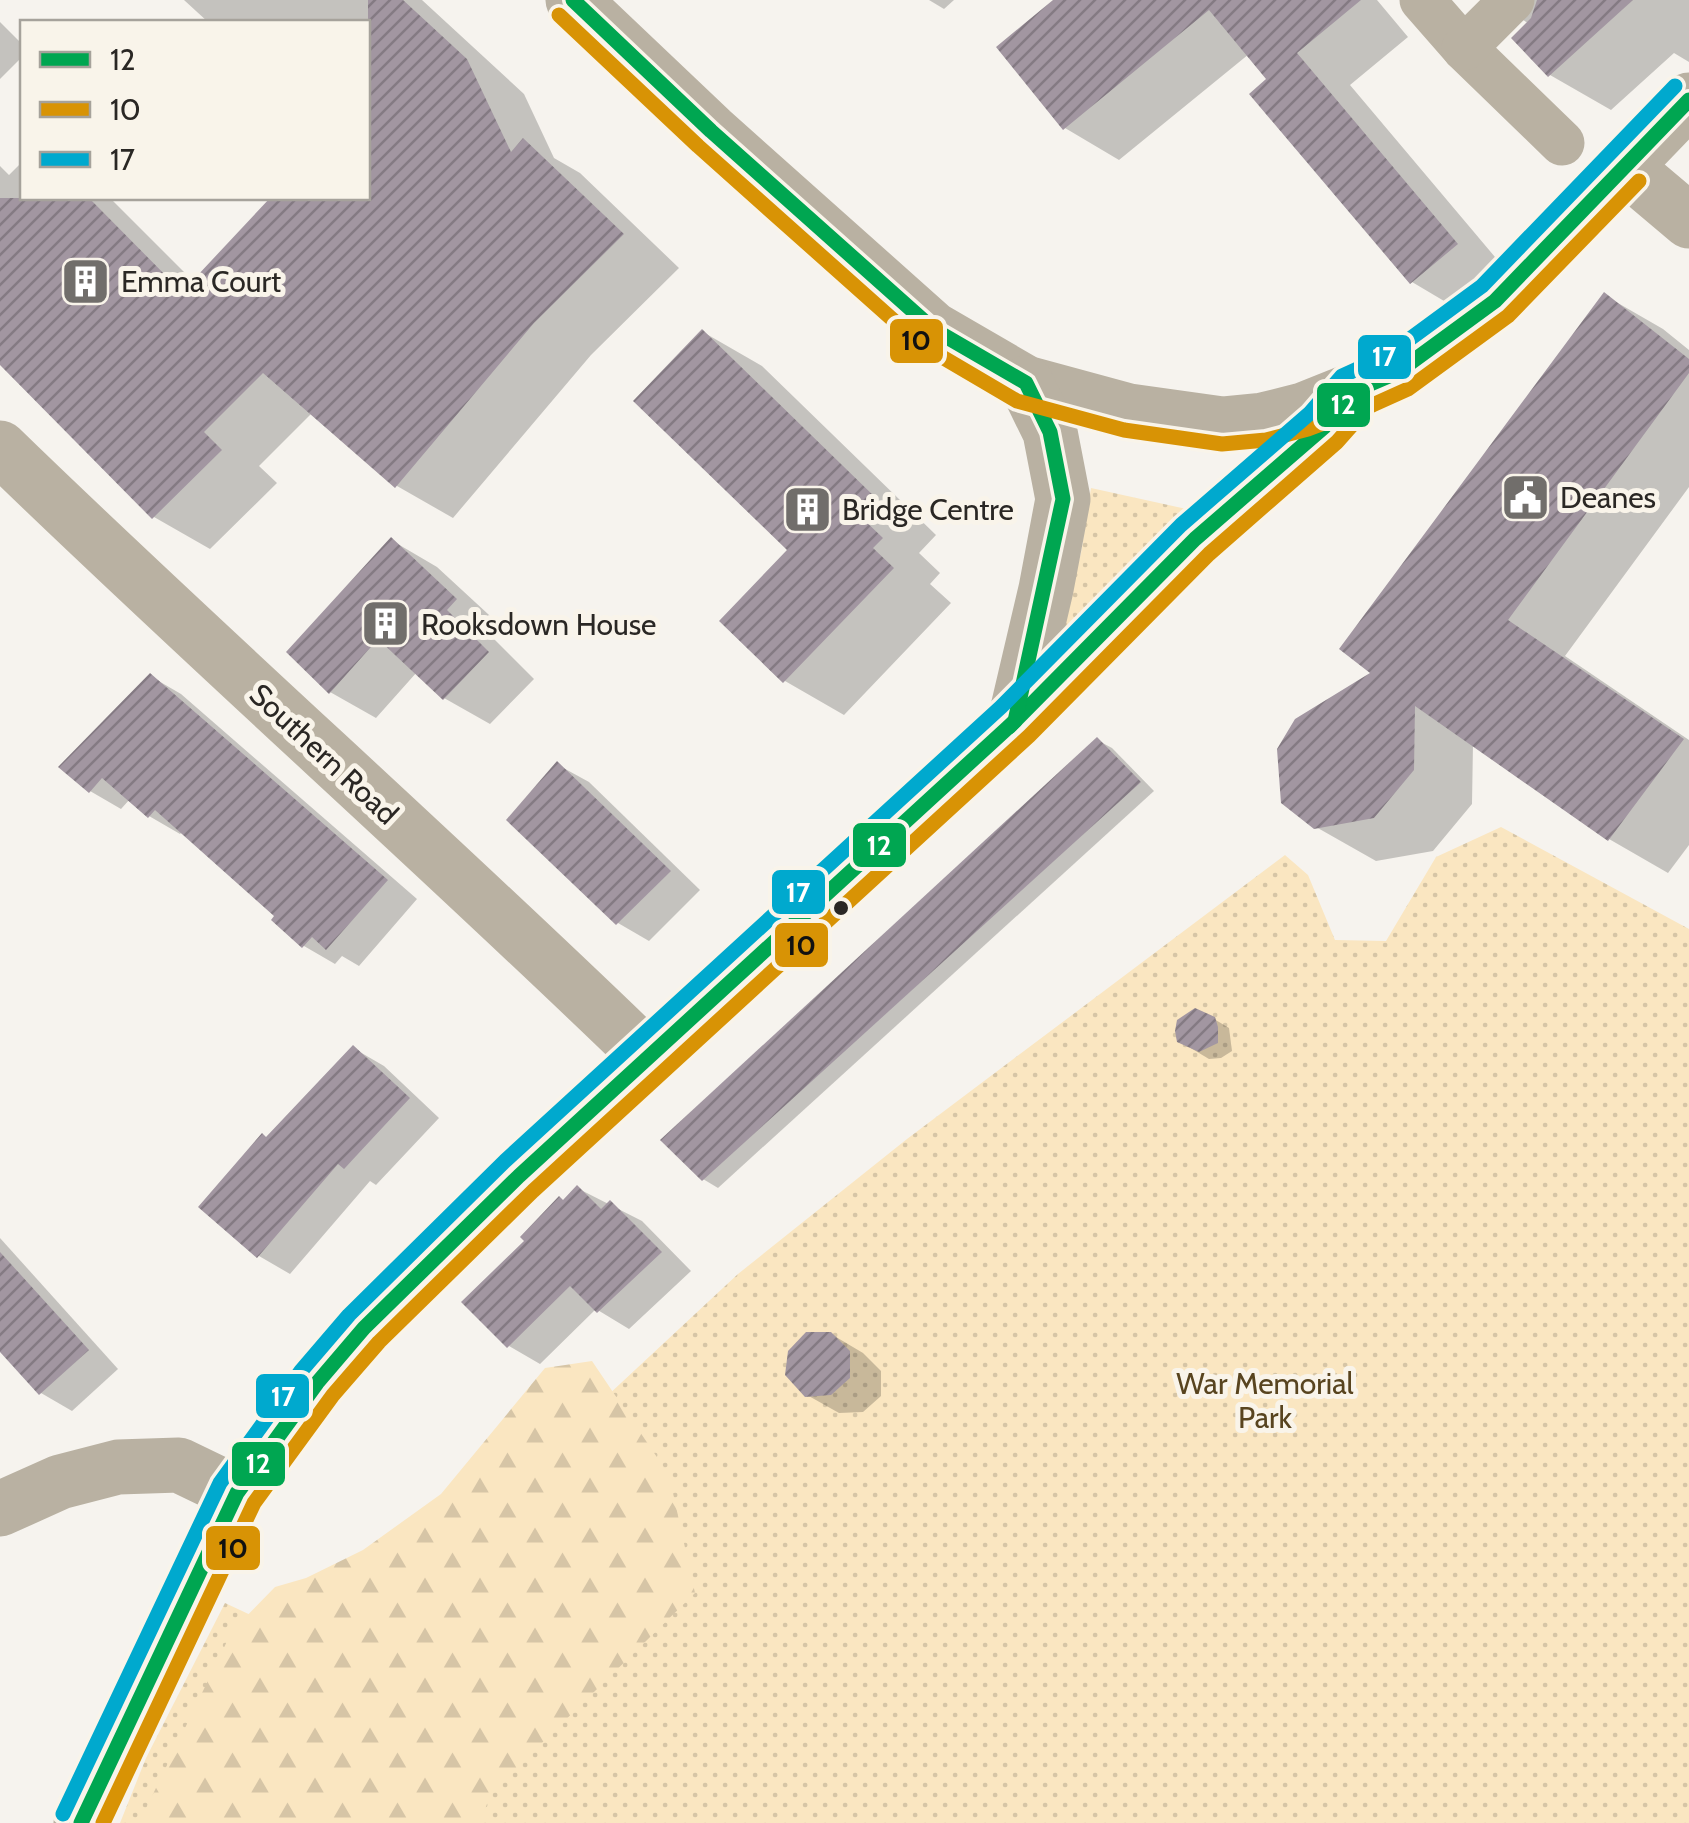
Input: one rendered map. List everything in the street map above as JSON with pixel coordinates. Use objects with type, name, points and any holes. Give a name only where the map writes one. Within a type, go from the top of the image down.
[{"type":"street","points":[[573,0],[712,132],[932,329],[1026,384],[1130,410],[1222,424],[1263,420],[1303,410],[1398,372],[1495,301],[1689,100]]},
{"type":"street","points":[[1422,0],[1464,48],[1562,143]]},
{"type":"street","points":[[1464,48],[1512,0]]},
{"type":"street","points":[[1625,167],[1689,221]]},
{"type":"street","points":[[1015,721],[1063,499],[1050,432],[1026,384]]},
{"type":"street","points":[[82,1823],[237,1494],[317,1383],[364,1328],[519,1176],[1015,721],[1195,539],[1324,427],[1356,390]]},
{"type":"street","name":"Southern Road","points":[[0,448],[197,637],[525,938],[648,1058]]},
{"type":"street","points":[[0,1508],[60,1482],[118,1467],[179,1465],[237,1494]]},
{"type":"green space","points":[[1091,488],[1191,510],[1053,652],[1081,553]]},
{"type":"green space","name":"War Memorial Park","points":[[1501,827],[1689,929],[1689,1823],[120,1823],[146,1758],[225,1603],[331,1653],[738,1274],[907,1139],[1285,855],[1308,875],[1335,940],[1386,941],[1436,857]]},
{"type":"green space","points":[[592,1361],[669,1475],[695,1593],[491,1793],[480,1823],[139,1823],[232,1631],[275,1587],[306,1578],[363,1550],[441,1494],[545,1368]]},
{"type":"building","points":[[368,0],[403,0],[467,59],[511,152],[523,138],[624,234],[534,323],[395,488],[263,373],[204,432],[222,450],[152,519],[0,365],[0,198],[91,200],[182,292],[268,200],[370,200]]},
{"type":"building","points":[[1053,0],[1361,0],[1297,53],[1458,244],[1410,284],[1249,94],[1266,79],[1209,10],[1063,130],[996,47]]},
{"type":"building","points":[[1537,0],[1633,0],[1548,77],[1511,38],[1531,18]]},
{"type":"building","name":"Deanes","points":[[1604,292],[1689,359],[1689,373],[1508,620],[1684,739],[1608,841],[1415,706],[1414,770],[1374,818],[1314,829],[1281,803],[1277,749],[1295,719],[1370,673],[1339,649]]},
{"type":"building","name":"Bridge Centre","points":[[702,329],[878,500],[861,517],[883,538],[873,548],[894,568],[783,683],[719,621],[787,550],[633,401]]},
{"type":"building","name":"Rooksdown House","points":[[391,537],[457,599],[447,610],[489,652],[443,700],[378,639],[329,694],[286,652]]},
{"type":"building","points":[[150,673],[388,880],[326,950],[312,937],[302,948],[271,920],[274,916],[155,810],[148,818],[102,778],[89,793],[58,767]]},
{"type":"building","points":[[1097,737],[1141,782],[702,1181],[660,1140]]},
{"type":"building","points":[[557,761],[671,871],[616,925],[506,820]]},
{"type":"building","points":[[1195,1008],[1215,1017],[1218,1027],[1218,1043],[1199,1052],[1177,1042],[1175,1031],[1177,1020]]},
{"type":"building","points":[[353,1045],[410,1098],[344,1169],[338,1164],[257,1258],[198,1207],[262,1133],[266,1137]]},
{"type":"building","points":[[577,1185],[601,1209],[610,1200],[662,1252],[597,1313],[570,1286],[507,1348],[461,1302],[524,1241],[520,1237],[559,1196],[563,1200]]},
{"type":"building","points":[[0,1252],[89,1350],[39,1395],[0,1352]]},
{"type":"building","points":[[806,1332],[831,1332],[850,1351],[850,1378],[831,1395],[805,1397],[785,1375],[788,1351]]},
{"type":"transit line","name":"12","points":[[81,1823],[237,1493],[317,1383],[364,1328],[519,1176],[1015,721],[1063,499],[1050,432],[1026,383],[933,329],[711,131],[573,0]]},
{"type":"transit line","name":"10","points":[[559,15],[698,146],[920,344],[1017,401],[1124,430],[1222,444],[1266,440],[1372,405]]},
{"type":"transit line","name":"17","points":[[63,1814],[220,1483],[301,1371],[349,1315],[505,1161],[1001,707],[1181,525],[1310,413],[1342,376],[1388,355],[1482,286],[1675,86]]},
{"type":"transit line","name":"12","points":[[1009,727],[1195,539],[1324,427],[1356,390],[1398,372],[1495,301],[1689,100]]},
{"type":"transit line","name":"10","points":[[103,1823],[254,1503],[333,1395],[379,1342],[533,1191],[1029,736],[1209,554],[1337,442],[1368,407],[1408,389],[1508,316],[1639,181]]},
{"type":"place","name":"Emma Court","points":[[86,281]]},
{"type":"place","name":"Deanes","points":[[1525,497]]},
{"type":"place","name":"Bridge Centre","points":[[807,509]]},
{"type":"place","name":"Rooksdown House","points":[[386,624]]}]
